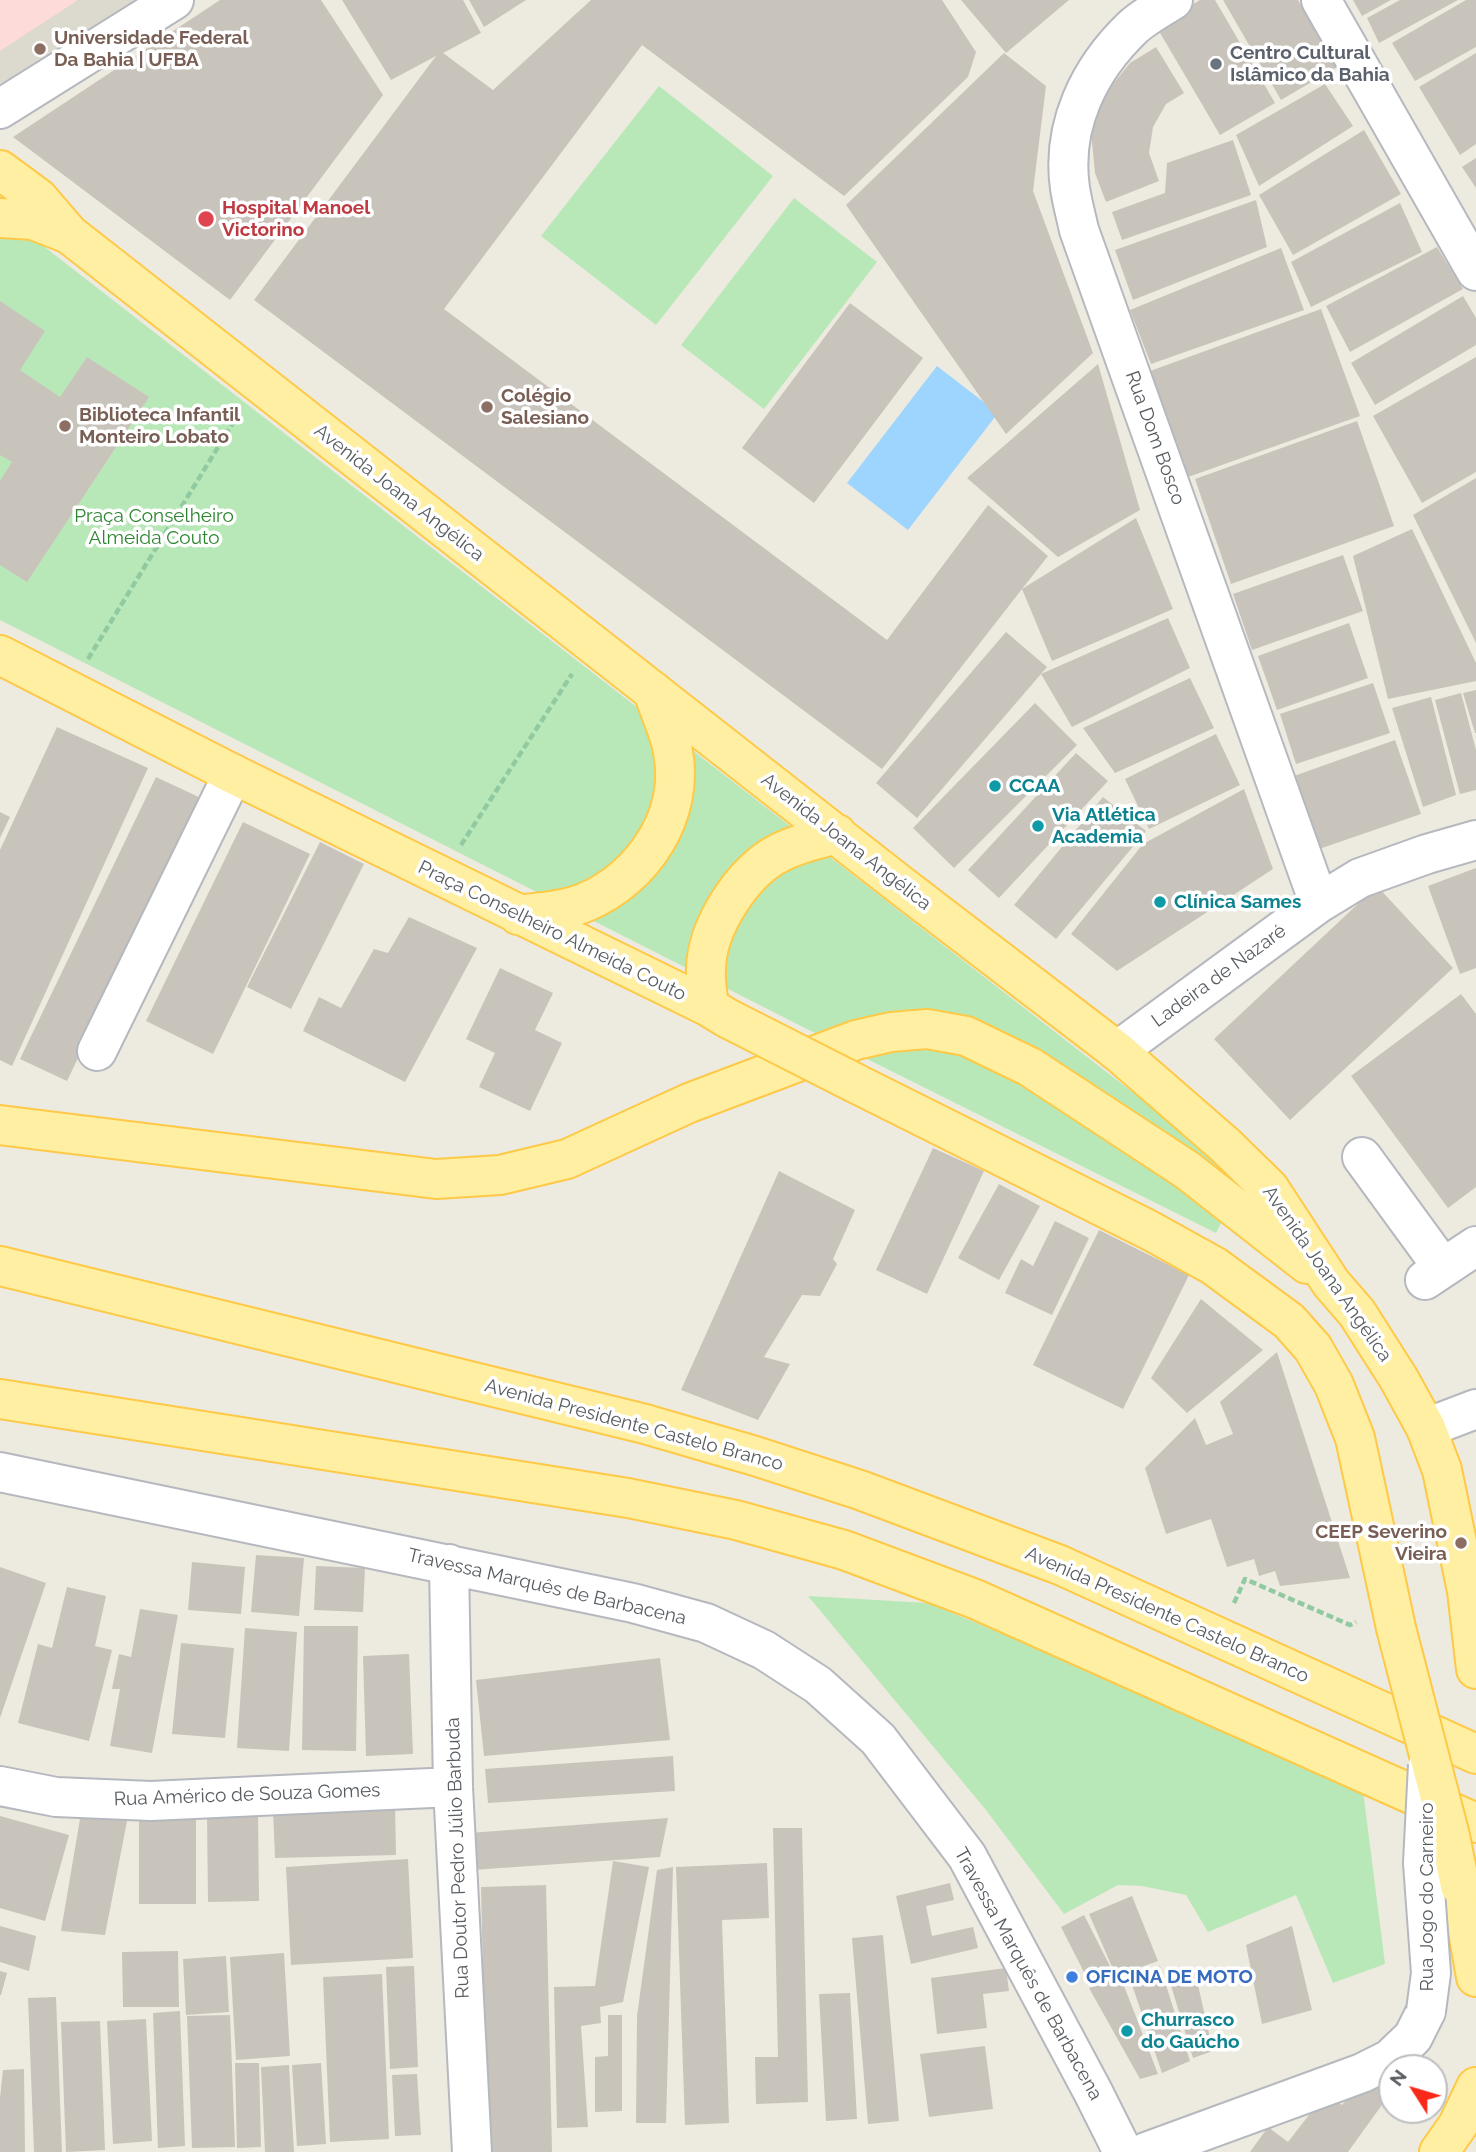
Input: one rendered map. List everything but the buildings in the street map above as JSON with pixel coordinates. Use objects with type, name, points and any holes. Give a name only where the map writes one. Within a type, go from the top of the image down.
[{"type":"main road","name":"Avenida Joana Angélica","points":[[0,170],[38,198],[69,234],[1117,1051],[1225,1145],[1269,1188],[1331,1283],[1357,1313],[1426,1428],[1442,1470],[1467,1591],[1476,1669]]},
{"type":"main road","points":[[0,218],[33,220],[69,234]]},
{"type":"main road","name":"Praça Conselheiro Almeida Couto","points":[[0,655],[233,774],[718,1013]]},
{"type":"main road","points":[[518,915],[584,904],[615,888],[644,859],[666,823],[676,789],[673,752],[653,691]]},
{"type":"main road","points":[[837,834],[807,841],[779,853],[757,868],[734,895],[715,927],[705,968],[718,1013],[1149,1230],[1214,1266],[1290,1321],[1313,1348],[1334,1385],[1355,1438],[1396,1628],[1450,1836],[1476,1977]]},
{"type":"main road","points":[[0,1125],[436,1179],[500,1175],[568,1159],[689,1104],[856,1040],[891,1032],[927,1029],[965,1035],[1030,1066],[1187,1170],[1331,1283]]},
{"type":"main road","points":[[1214,1266],[1248,1218]]},
{"type":"main road","name":"Avenida Presidente Castelo Branco","points":[[0,1266],[645,1424],[847,1486],[1060,1565],[1476,1754]]},
{"type":"main road","points":[[0,1399],[628,1498],[736,1520],[844,1550],[975,1599],[1476,1824]]},
{"type":"main road","points":[[1439,2152],[1458,2125],[1476,2087]]},
{"type":"street","points":[[0,109],[174,0]]},
{"type":"street","name":"Rua Dom Bosco","points":[[1173,0],[1134,26],[1090,81],[1076,110],[1069,144],[1069,186],[1079,230],[1319,903]]},
{"type":"street","points":[[1321,0],[1476,271]]},
{"type":"street","points":[[97,1051],[233,774]]},
{"type":"street","name":"Ladeira de Nazaré","points":[[1117,1051],[1319,903],[1360,878],[1427,853],[1476,840]]},
{"type":"street","points":[[1362,1157],[1434,1274],[1476,1247]]},
{"type":"street","points":[[1426,1428],[1476,1409]]},
{"type":"street","name":"Travessa Marquês de Barbacena","points":[[0,1472],[634,1603],[706,1623],[764,1650],[818,1685],[878,1739],[967,1856],[1123,2152]]},
{"type":"street","name":"Rua Doutor Pedro Júlio Barbuda","points":[[449,1564],[453,1787],[472,2152]]},
{"type":"street","name":"Rua Jogo do Carneiro","points":[[1146,2152],[1362,2073],[1390,2059],[1413,2037],[1426,2011],[1431,1973],[1423,1863],[1428,1756]]},
{"type":"street","name":"Rua Américo de Souza Gomes","points":[[0,1786],[57,1797],[151,1801],[453,1787]]},
{"type":"path","points":[[69,690],[257,382]]},
{"type":"path","points":[[441,877],[592,643]]},
{"type":"path","points":[[1245,1578],[1350,1625]]},
{"type":"shaded area","name":"Universidade Federal Da Bahia | UFBA","points":[[0,0],[159,0],[0,97]]},
{"type":"shaded area","name":"Universidade Federal Da Bahia | UFBA","points":[[0,0],[78,0],[0,51]]},
{"type":"green space","points":[[659,86],[773,176],[656,325],[541,236]]},
{"type":"green space","points":[[794,198],[877,262],[764,409],[681,345]]},
{"type":"green space","name":"Praça Conselheiro Almeida Couto","points":[[24,231],[1243,1178],[1216,1233],[0,620],[0,235]]},
{"type":"green space","points":[[808,1596],[928,1603],[1230,1727],[1360,1767],[1385,1964],[1333,1983],[1296,1895],[1208,1932],[1186,1895],[1142,1886],[1118,1885],[1064,1914],[986,1810]]},
{"type":"water","points":[[937,366],[998,413],[908,530],[847,483]]},
{"type":"place","name":"Universidade Federal Da Bahia | UFBA","points":[[40,49]]},
{"type":"place","name":"Centro Cultural Islâmico da Bahia","points":[[1216,64]]},
{"type":"place","name":"Hospital Manoel Victorino","points":[[206,219]]},
{"type":"place","name":"Colégio Salesiano","points":[[487,407]]},
{"type":"place","name":"Biblioteca Infantil Monteiro Lobato","points":[[65,426]]},
{"type":"place","name":"CCAA","points":[[995,786]]},
{"type":"place","name":"Via Atlética Academia","points":[[1038,826]]},
{"type":"place","name":"Clínica Sames","points":[[1160,902]]},
{"type":"place","name":"CEEP Severino Vieira","points":[[1461,1543]]},
{"type":"place","name":"OFICINA DE MOTO","points":[[1072,1977]]},
{"type":"place","name":"Churrasco do Gaúcho","points":[[1127,2031]]}]
